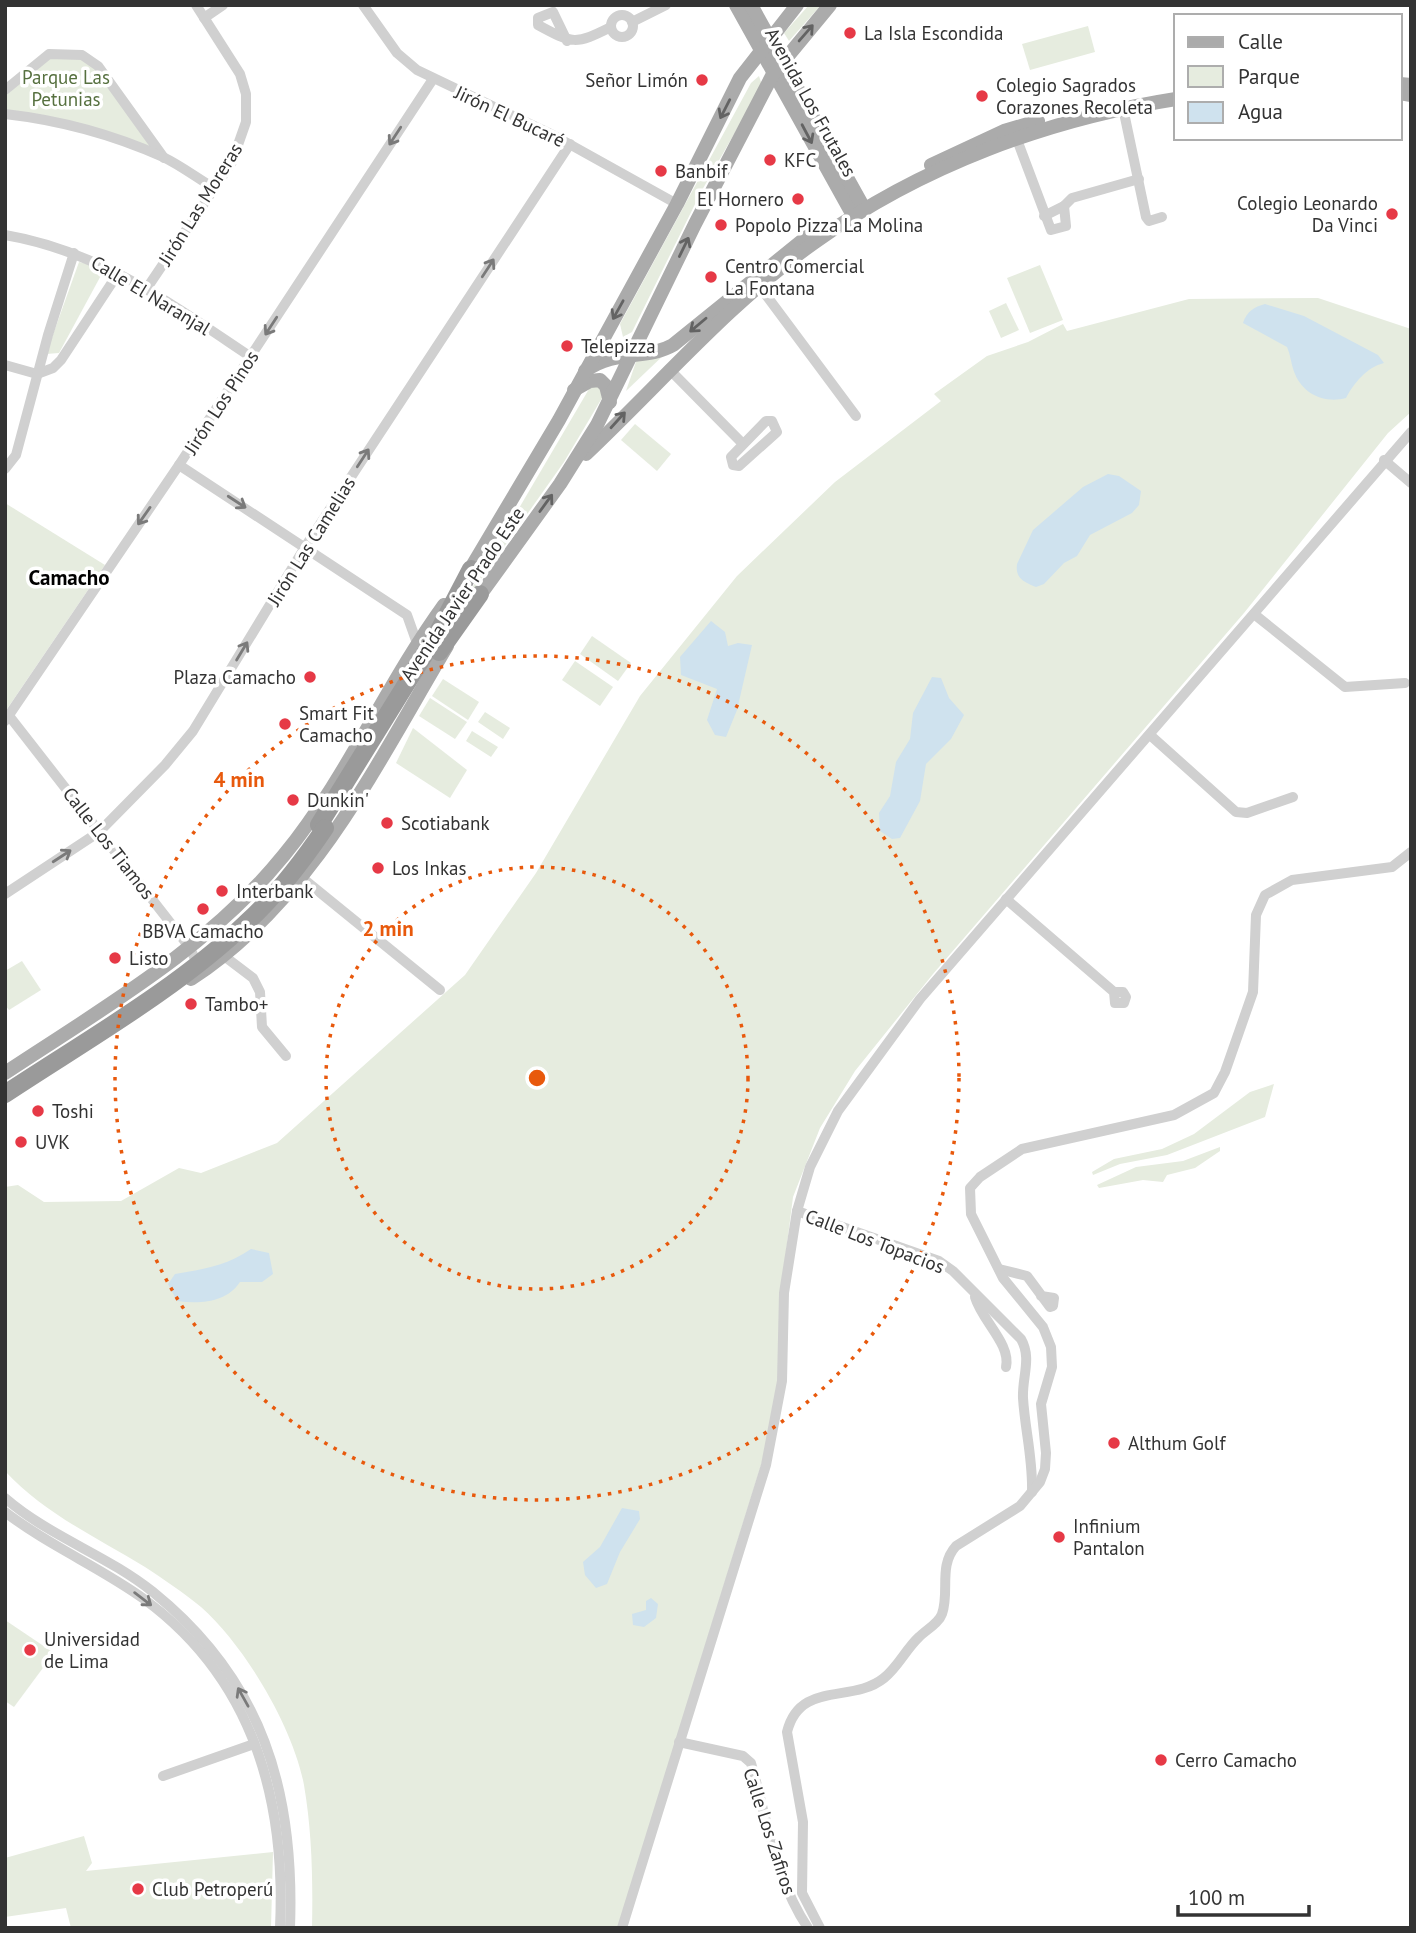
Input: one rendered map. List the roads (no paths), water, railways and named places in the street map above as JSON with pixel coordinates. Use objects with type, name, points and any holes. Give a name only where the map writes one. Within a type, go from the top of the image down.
[{"type":"highway","points":[[5,1081],[223,930],[270,885],[322,827],[436,636],[471,569]]},
{"type":"highway","points":[[5,1094],[192,968],[227,941],[288,878],[440,649],[480,594]]},
{"type":"main road","name":"Avenida Los Frutales","points":[[736,5],[773,74],[799,105]]},
{"type":"main road","name":"Avenida Los Frutales","points":[[751,5],[783,62],[799,105],[857,210]]},
{"type":"main road","name":"Avenida Javier Prado Este","points":[[5,1073],[190,948],[254,889],[303,831],[418,646],[471,569],[677,204],[740,78],[797,5]]},
{"type":"main road","name":"Avenida Javier Prado Este","points":[[5,1100],[224,956],[276,908],[302,877],[344,816],[480,594],[570,469],[610,402],[689,235],[773,74],[830,5]]},
{"type":"main road","points":[[584,372],[609,358],[661,350],[673,345],[768,265],[857,210],[1004,131],[1090,107],[1174,91]]},
{"type":"main road","points":[[570,469],[669,369],[815,242],[857,210],[1016,138],[1123,108],[1174,99]]},
{"type":"main road","points":[[574,390],[590,381],[600,380],[606,386],[610,402]]},
{"type":"main road","points":[[28,1058],[28,1071],[39,1078]]},
{"type":"street","name":"Jirón Las Moreras","points":[[147,288],[214,188],[241,142],[247,103],[236,64],[195,5]]},
{"type":"street","points":[[204,18],[223,5]]},
{"type":"street","name":"Jirón El Bucaré","points":[[363,5],[397,52],[433,79],[570,144],[677,204]]},
{"type":"street","points":[[567,41],[583,41],[611,27],[616,35],[626,36],[632,29],[632,22],[666,5]]},
{"type":"street","points":[[5,90],[48,54],[82,55],[98,66],[164,158]]},
{"type":"street","name":"Jirón Los Pinos","points":[[8,719],[180,465],[433,79]]},
{"type":"street","points":[[1123,108],[1146,217],[1149,221],[1162,217]]},
{"type":"street","points":[[5,114],[51,121],[164,158],[214,188]]},
{"type":"street","points":[[1016,138],[1051,230],[1065,227],[1064,206]]},
{"type":"street","name":"Jirón Las Camelias","points":[[5,894],[99,832],[165,765],[193,731],[305,547],[570,144]]},
{"type":"street","points":[[1044,216],[1064,206],[1072,198],[1139,179]]},
{"type":"street","name":"Calle El Naranjal","points":[[5,235],[74,253],[119,272],[251,357]]},
{"type":"street","points":[[5,469],[16,455],[37,374],[74,253]]},
{"type":"street","points":[[5,365],[37,374],[53,368],[119,272]]},
{"type":"street","points":[[761,288],[856,416]]},
{"type":"street","points":[[669,369],[743,444]]},
{"type":"street","points":[[766,421],[772,421],[778,428],[746,462],[736,466],[731,457],[743,444],[766,421]]},
{"type":"street","points":[[622,1928],[773,1434],[782,1381],[784,1293],[797,1211],[810,1167],[838,1111],[920,999],[1411,432]]},
{"type":"street","points":[[1384,460],[1411,483]]},
{"type":"street","points":[[180,465],[407,615],[418,646]]},
{"type":"street","points":[[1254,614],[1345,687],[1405,683]]},
{"type":"street","name":"Calle Los Tiamos","points":[[8,719],[190,948],[198,960],[199,974]]},
{"type":"street","points":[[1150,735],[1236,812],[1247,813],[1293,797]]},
{"type":"street","points":[[820,1928],[802,1892],[803,1822],[787,1732],[790,1719],[800,1708],[819,1697],[865,1688],[887,1676],[942,1615],[948,1555],[956,1546],[1020,1506],[1032,1492],[1045,1469],[1041,1404],[1052,1367],[1051,1347],[1031,1310],[1013,1291],[999,1269],[971,1213],[970,1188],[980,1177],[1022,1149],[1174,1115],[1214,1093],[1225,1072],[1252,992],[1256,915],[1265,895],[1293,880],[1392,867],[1411,852]]},
{"type":"street","points":[[302,877],[440,990]]},
{"type":"street","points":[[1006,899],[1114,992]]},
{"type":"street","points":[[224,956],[253,978],[260,992],[262,1027],[286,1056]]},
{"type":"street","name":"Calle Los Topacios","points":[[797,1211],[939,1261],[953,1271],[1008,1326],[1027,1350],[1023,1395],[1032,1458],[1032,1492]]},
{"type":"street","points":[[999,1269],[1027,1276],[1041,1296]]},
{"type":"street","points":[[974,1294],[981,1315],[1006,1349],[1006,1367]]},
{"type":"street","points":[[5,1498],[51,1531],[153,1592],[189,1625],[230,1675],[263,1737],[283,1798],[290,1851],[290,1928]]},
{"type":"street","points":[[5,1512],[44,1540],[116,1579],[164,1616],[182,1633],[228,1691],[254,1744],[276,1816],[281,1851],[280,1928]]},
{"type":"street","name":"Calle Los Zafiros","points":[[679,1742],[743,1756],[751,1763],[776,1861],[797,1911],[808,1928]]},
{"type":"street","points":[[163,1776],[254,1744]]},
{"type":"water","points":[[1265,304],[1304,316],[1378,355],[1384,363],[1362,376],[1346,398],[1330,400],[1316,396],[1299,381],[1287,347],[1243,323],[1251,310]]},
{"type":"water","points":[[1108,474],[1119,476],[1141,491],[1139,505],[1132,513],[1090,535],[1077,556],[1064,563],[1044,584],[1036,587],[1022,579],[1017,564],[1033,530],[1083,487]]},
{"type":"water","points":[[711,621],[725,632],[728,646],[738,643],[752,645],[737,710],[726,737],[715,735],[707,720],[717,689],[681,675],[680,657]]},
{"type":"water","points":[[932,677],[941,678],[949,698],[964,715],[951,739],[926,764],[920,801],[900,838],[892,839],[880,831],[879,813],[890,796],[896,762],[910,739],[913,713]]},
{"type":"water","points":[[251,1249],[269,1253],[273,1274],[262,1282],[240,1282],[227,1294],[212,1301],[177,1301],[168,1284],[175,1274],[224,1263]]},
{"type":"water","points":[[622,1508],[639,1511],[640,1519],[620,1552],[607,1584],[596,1588],[585,1575],[583,1562],[600,1547]]},
{"type":"water","points":[[651,1598],[658,1604],[656,1618],[644,1627],[633,1625],[632,1614],[646,1610],[646,1601]]},
{"type":"place","name":"La Isla Escondida","points":[[850,33]]},
{"type":"place","name":"Señor Limón","points":[[702,80]]},
{"type":"place","name":"Colegio Sagrados Corazones Recoleta","points":[[982,96]]},
{"type":"place","name":"KFC","points":[[770,160]]},
{"type":"place","name":"Banbif","points":[[661,171]]},
{"type":"place","name":"El Hornero","points":[[798,199]]},
{"type":"place","name":"Colegio Leonardo Da Vinci","points":[[1392,214]]},
{"type":"place","name":"Popolo Pizza La Molina","points":[[721,225]]},
{"type":"place","name":"Centro Comercial La Fontana","points":[[711,277]]},
{"type":"place","name":"Telepizza","points":[[567,346]]},
{"type":"place","name":"Plaza Camacho","points":[[310,677]]},
{"type":"place","name":"Smart Fit Camacho","points":[[285,724]]},
{"type":"place","name":"Dunkin'","points":[[293,800]]},
{"type":"place","name":"Scotiabank","points":[[387,823]]},
{"type":"place","name":"Los Inkas","points":[[378,868]]},
{"type":"place","name":"Interbank","points":[[222,891]]},
{"type":"place","name":"BBVA Camacho","points":[[203,909]]},
{"type":"place","name":"Listo","points":[[115,958]]},
{"type":"place","name":"Tambo+","points":[[191,1004]]},
{"type":"place","name":"Toshi","points":[[38,1111]]},
{"type":"place","name":"UVK","points":[[21,1142]]},
{"type":"place","name":"Althum Golf","points":[[1114,1443]]},
{"type":"place","name":"Infinium Pantalon","points":[[1059,1537]]},
{"type":"place","name":"Universidad de Lima","points":[[30,1650]]},
{"type":"place","name":"Cerro Camacho","points":[[1161,1760]]},
{"type":"place","name":"Club Petroperú","points":[[138,1889]]},
{"type":"district","name":"Camacho","points":[[69,578]]},
{"type":"park label","name":"Parque Las Petunias","points":[[66,88]]}]
